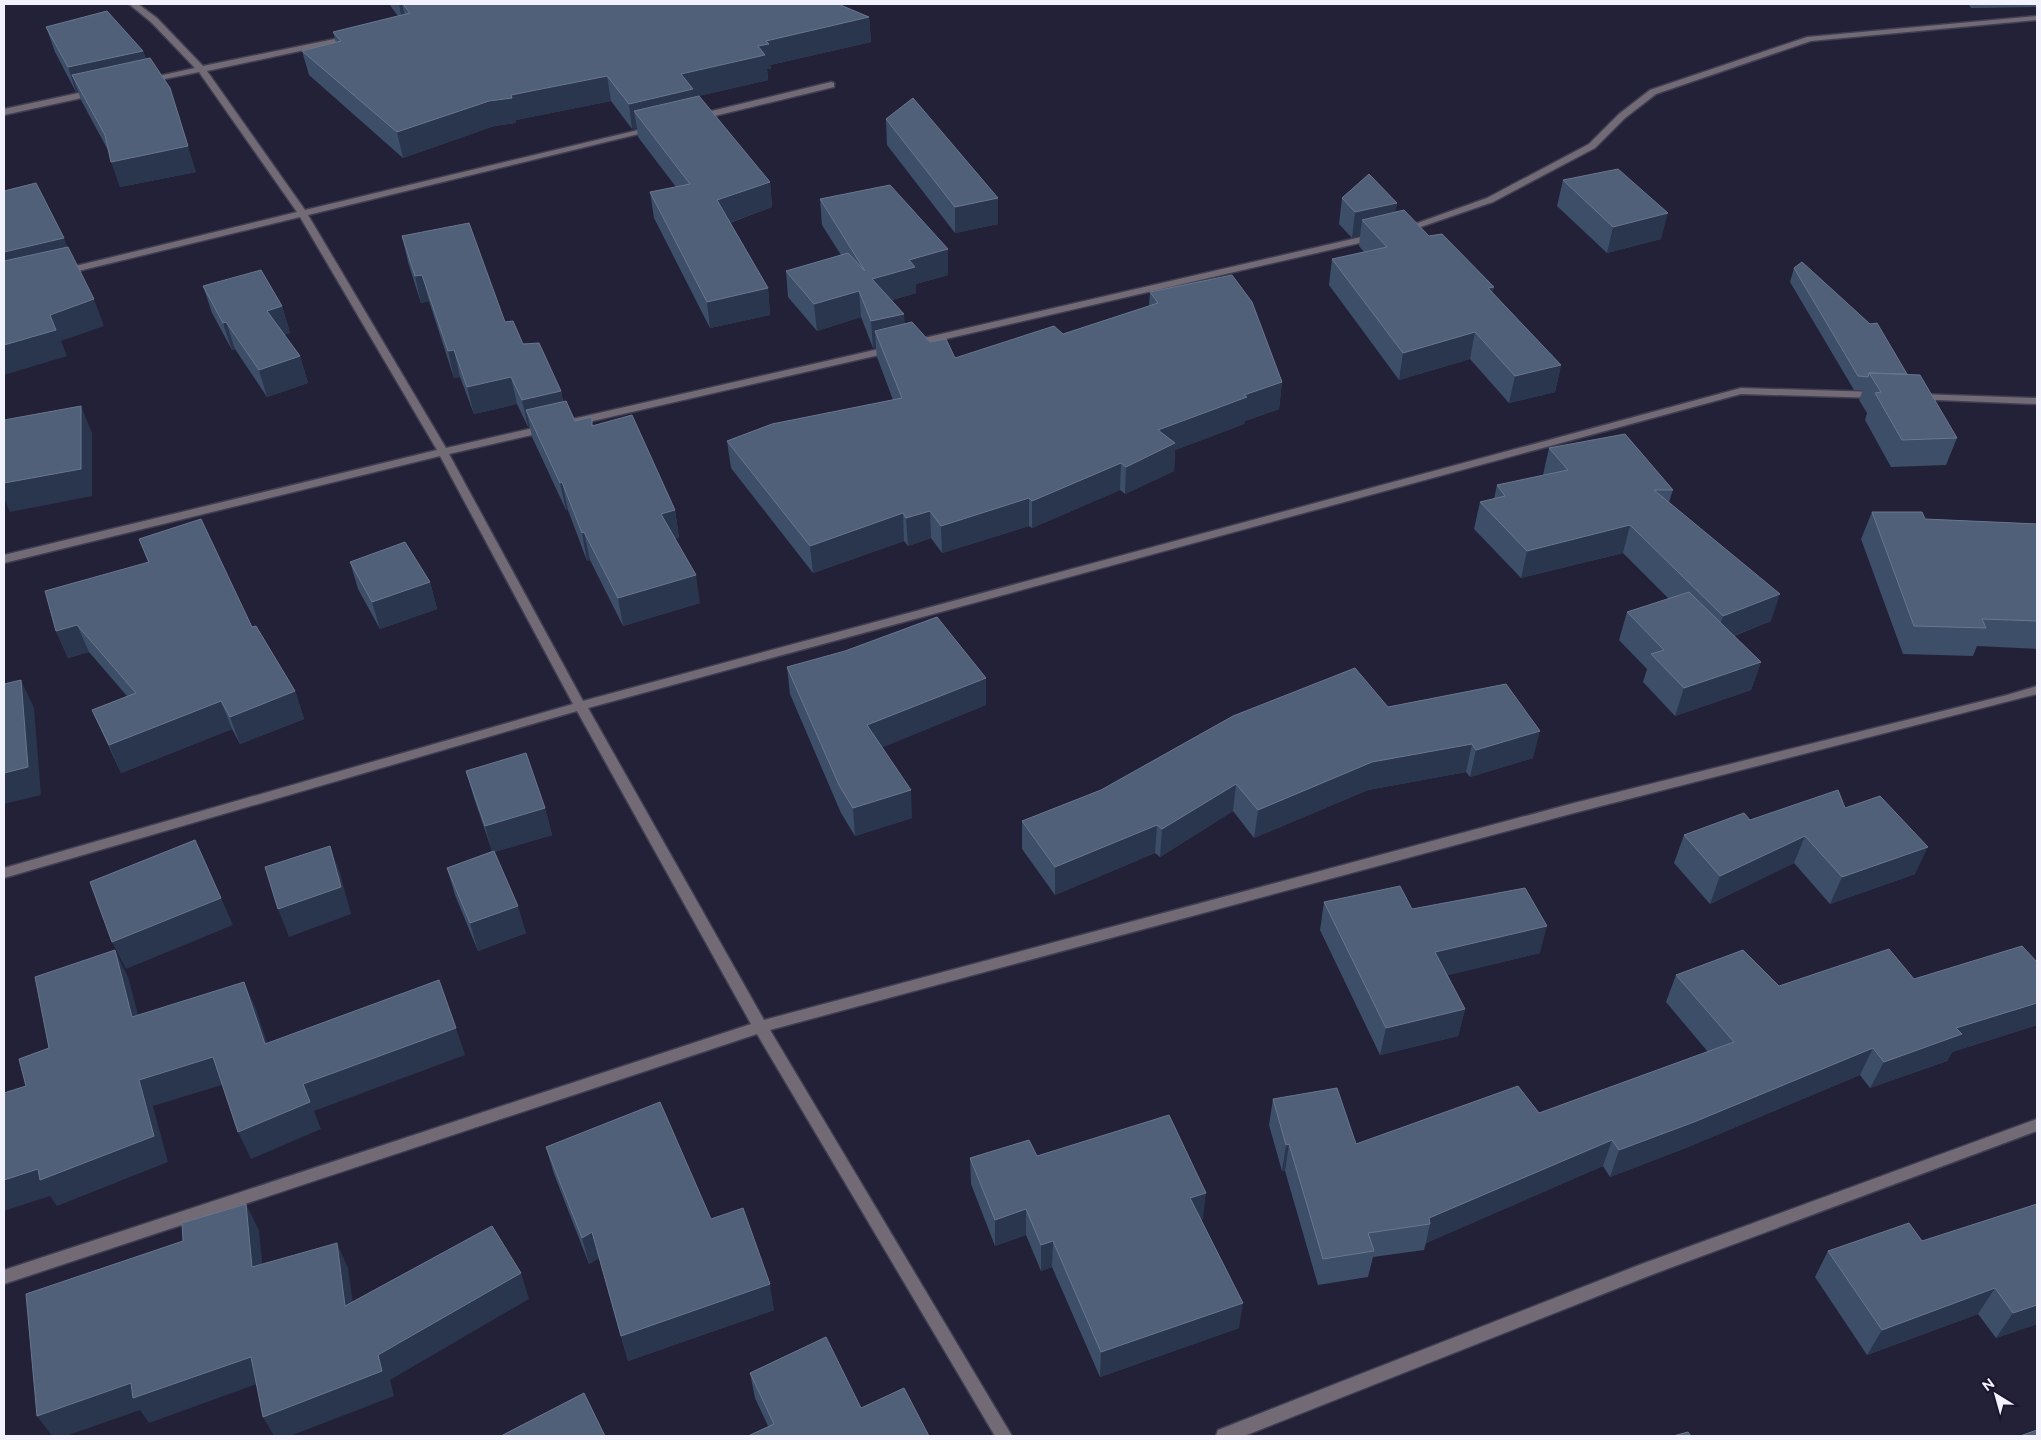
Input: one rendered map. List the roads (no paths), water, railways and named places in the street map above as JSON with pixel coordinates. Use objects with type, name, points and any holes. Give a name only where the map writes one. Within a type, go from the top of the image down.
[{"type":"street","points":[[133,4],[154,20],[202,70],[302,213],[444,452],[580,706],[760,1027],[1004,1436]]},
{"type":"street","points":[[4,559],[444,452],[1399,232],[1490,200],[1592,146],[1622,116],[1653,92],[1810,39],[2037,18]]},
{"type":"street","points":[[136,84],[365,34]]},
{"type":"street","points":[[686,120],[831,85]]},
{"type":"street","points":[[4,112],[108,90]]},
{"type":"street","points":[[52,274],[658,126]]},
{"type":"street","points":[[4,873],[580,706],[1741,391],[1889,396]]},
{"type":"street","points":[[1909,396],[2037,401]]},
{"type":"street","points":[[4,1277],[760,1027],[1574,808],[2008,699],[2037,690]]},
{"type":"street","points":[[1224,1436],[1645,1270],[2037,1125]]}]
